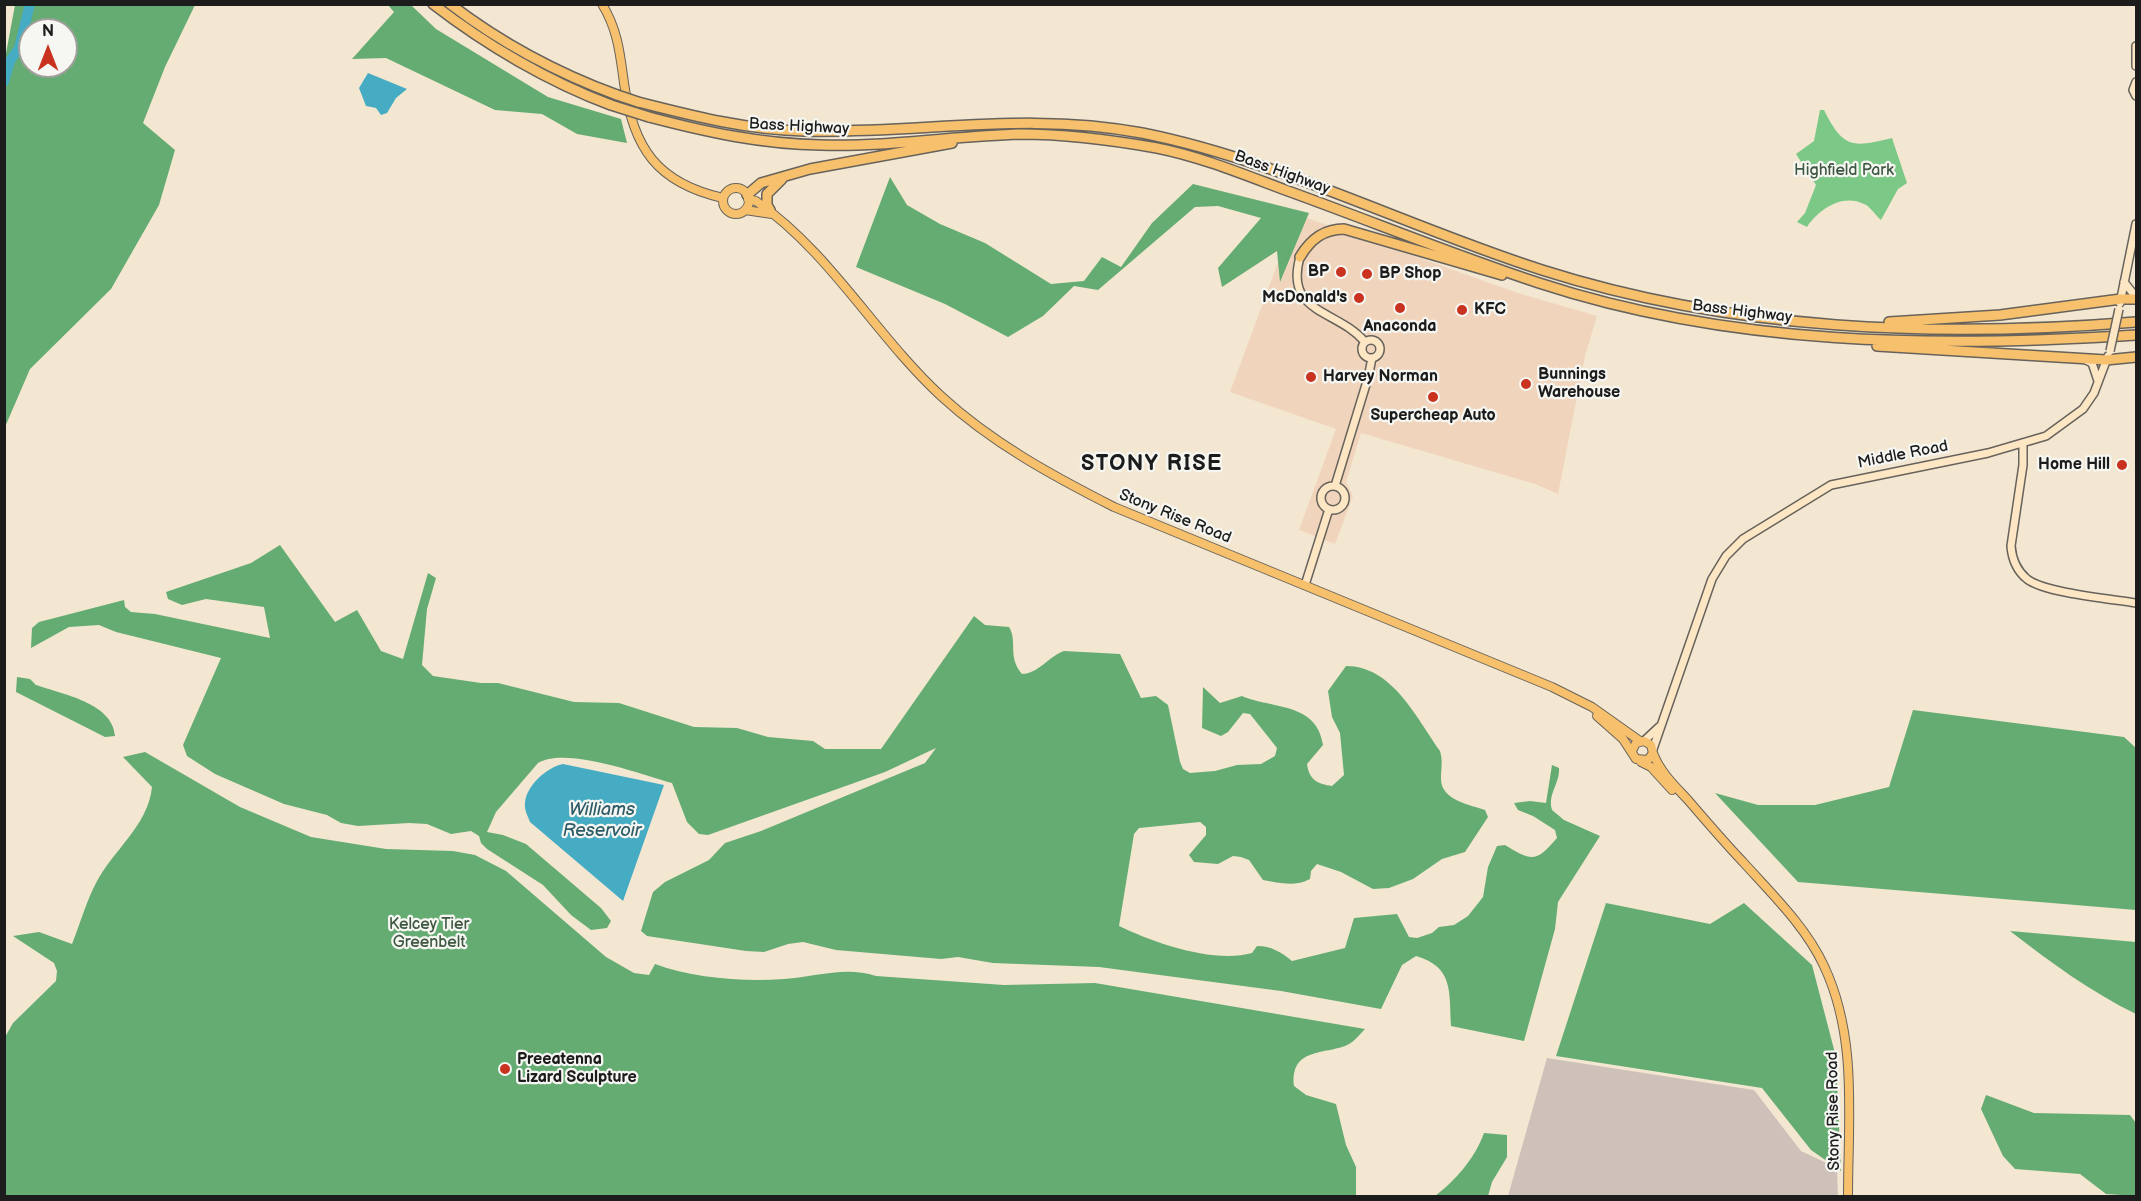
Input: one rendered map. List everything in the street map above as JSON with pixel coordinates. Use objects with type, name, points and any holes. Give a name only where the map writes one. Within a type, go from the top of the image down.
[{"type":"highway","name":"Bass Highway","points":[[433,4],[517,59],[586,96],[649,117],[725,136],[794,144],[864,144],[1017,135],[1099,139],[1160,149],[1199,159],[1539,284],[1658,315],[1762,332],[1871,340],[2077,339],[2136,334]]},
{"type":"highway","name":"Bass Highway","points":[[453,4],[462,14],[526,54],[578,80],[638,102],[729,124],[768,129],[840,132],[1032,121],[1101,126],[1142,133],[1187,143],[1256,165],[1444,235],[1581,281],[1674,303],[1738,315],[1821,324],[1924,329],[2136,322]]},
{"type":"highway","points":[[748,197],[757,184],[810,169],[968,140],[1017,135]]},
{"type":"highway","points":[[773,213],[767,205],[767,194],[784,177]]},
{"type":"highway","points":[[1300,257],[1317,237],[1327,231],[1344,229],[1482,271],[1539,284]]},
{"type":"highway","points":[[1821,324],[1912,322],[2000,315],[2121,298],[2136,298]]},
{"type":"highway","points":[[1762,332],[1853,345],[2080,357],[2136,357]]},
{"type":"main road","points":[[602,4],[619,40],[631,121],[646,154],[673,179],[688,187],[723,198]]},
{"type":"main road","points":[[2136,46],[2136,66]]},
{"type":"main road","points":[[2136,82],[2133,90],[2136,96]]},
{"type":"main road","points":[[735,188],[748,197],[745,210],[737,214],[730,212],[724,206],[723,198],[735,188]]},
{"type":"main road","name":"Stony Rise Road","points":[[748,197],[798,233],[940,395],[978,427],[1049,474],[1114,507],[1575,698],[1642,741],[1653,751],[1666,775],[1704,820],[1805,934],[1824,965],[1836,996],[1848,1053],[1848,1197]]},
{"type":"main road","name":"Stony Rise Road","points":[[745,210],[773,213]]},
{"type":"main road","name":"Middle Road","points":[[1653,751],[1660,725],[1712,579],[1726,556],[1743,539],[1831,485],[2023,444],[2046,436],[2084,409],[2098,384],[2108,356],[2136,224]]},
{"type":"main road","points":[[1300,257],[1298,280],[1301,293],[1308,304],[1319,312],[1337,318],[1353,328],[1365,342]]},
{"type":"main road","points":[[2124,282],[2136,298]]},
{"type":"main road","points":[[1335,486],[1372,358],[1379,352],[1379,345],[1372,340],[1365,342],[1362,348],[1363,354],[1372,358]]},
{"type":"main road","points":[[2080,357],[2092,363],[2098,384]]},
{"type":"main road","points":[[2023,444],[2023,465],[2011,546],[2012,558],[2019,571],[2036,585],[2136,603]]},
{"type":"main road","points":[[1335,486],[1342,490],[1344,501],[1336,509],[1329,509],[1323,504],[1321,497],[1324,490],[1335,486]]},
{"type":"main road","points":[[1305,585],[1329,509]]},
{"type":"main road","name":"Stony Rise Road","points":[[1575,698],[1623,739],[1639,761],[1651,767],[1704,820]]},
{"type":"main road","name":"Middle Road","points":[[1642,741],[1660,725]]},
{"type":"main road","points":[[1632,751],[1642,741]]},
{"type":"main road","points":[[1639,761],[1648,760],[1653,751]]},
{"type":"shaded area","points":[[1296,214],[1518,293],[1597,316],[1585,356],[1558,494],[1535,484],[1361,433],[1346,482],[1353,496],[1335,544],[1299,530],[1336,429],[1230,392]]},
{"type":"shaded area","points":[[1547,1058],[1754,1090],[1801,1151],[1837,1168],[1838,1196],[1508,1196]]},
{"type":"green space","points":[[15,5],[195,5],[165,67],[143,123],[175,150],[159,205],[111,289],[30,369],[5,427],[4,64]]},
{"type":"green space","points":[[388,5],[411,5],[436,29],[548,97],[621,119],[627,143],[577,134],[542,114],[495,110],[386,58],[352,59],[394,12]]},
{"type":"green space","name":"Highfield Park","points":[[1820,110],[1824,110],[1837,132],[1850,142],[1858,144],[1892,138],[1907,183],[1898,189],[1881,220],[1866,205],[1856,201],[1847,201],[1824,209],[1807,227],[1797,222],[1805,213],[1816,185],[1796,154],[1814,141]]},
{"type":"green space","points":[[890,177],[907,205],[940,224],[985,243],[1051,284],[1084,281],[1102,257],[1121,267],[1152,223],[1193,184],[1309,213],[1280,282],[1277,251],[1222,287],[1218,268],[1261,218],[1218,206],[1195,207],[1098,290],[1074,286],[1043,316],[1008,337],[945,304],[856,267]]},
{"type":"green space","points":[[280,545],[335,622],[357,610],[381,651],[403,659],[428,573],[436,578],[427,609],[422,665],[433,676],[481,683],[498,683],[574,702],[619,703],[694,727],[737,728],[768,737],[813,741],[825,749],[881,749],[974,616],[985,625],[1009,627],[1013,638],[1015,661],[1022,674],[1033,671],[1064,651],[1120,654],[1141,698],[1156,696],[1168,705],[1180,762],[1183,769],[1190,773],[1215,771],[1237,765],[1261,764],[1275,756],[1277,748],[1250,714],[1243,713],[1228,732],[1221,736],[1202,728],[1203,687],[1220,703],[1242,696],[1303,714],[1319,731],[1323,745],[1307,764],[1310,774],[1322,784],[1332,786],[1344,775],[1340,733],[1332,717],[1328,691],[1346,666],[1362,668],[1377,674],[1390,684],[1412,709],[1440,751],[1442,786],[1446,792],[1457,801],[1485,810],[1488,817],[1465,852],[1442,859],[1413,879],[1389,888],[1373,889],[1341,872],[1317,864],[1311,871],[1310,879],[1287,884],[1263,880],[1249,860],[1241,857],[1233,856],[1218,864],[1194,862],[1189,855],[1206,835],[1206,827],[1200,822],[1139,828],[1134,834],[1119,926],[1167,945],[1203,954],[1237,956],[1252,953],[1257,946],[1262,946],[1276,950],[1292,961],[1345,948],[1354,918],[1397,914],[1409,937],[1417,938],[1432,933],[1439,927],[1454,925],[1468,916],[1483,897],[1488,867],[1497,846],[1505,845],[1528,857],[1534,857],[1544,852],[1557,838],[1555,830],[1533,816],[1518,810],[1514,803],[1530,801],[1546,803],[1552,765],[1559,768],[1559,774],[1551,799],[1552,810],[1564,820],[1600,836],[1558,902],[1555,929],[1524,1041],[1451,1026],[1449,992],[1443,974],[1428,961],[1416,956],[1402,965],[1381,1009],[1281,991],[1099,967],[993,963],[958,957],[941,959],[836,950],[803,942],[764,952],[746,951],[647,936],[641,931],[653,892],[665,882],[709,860],[725,843],[761,831],[925,763],[936,748],[885,772],[708,835],[699,834],[687,822],[672,783],[584,759],[550,759],[538,763],[496,812],[487,832],[503,835],[526,844],[601,908],[611,921],[607,928],[591,930],[571,915],[543,885],[487,849],[481,843],[479,836],[471,831],[451,834],[427,824],[358,826],[341,823],[327,815],[284,804],[215,774],[187,756],[183,745],[221,658],[116,632],[99,625],[69,627],[31,648],[32,628],[39,622],[124,600],[125,607],[131,612],[155,614],[270,638],[264,607],[206,599],[182,605],[168,599],[166,592],[251,563]]},
{"type":"green space","points":[[17,677],[30,679],[36,685],[72,696],[96,708],[112,725],[115,736],[105,737],[16,692]]},
{"type":"green space","points":[[1913,710],[2124,737],[2136,748],[2136,910],[1798,882],[1715,793],[1758,805],[1815,805],[1889,787]]},
{"type":"green space","name":"Kelcey Tier Greenbelt","points":[[145,752],[240,807],[311,837],[386,849],[453,851],[475,855],[506,871],[606,957],[634,973],[649,975],[655,964],[702,976],[752,980],[853,972],[876,976],[1004,985],[1095,983],[1365,1029],[1347,1045],[1303,1059],[1294,1073],[1294,1086],[1306,1095],[1336,1104],[1346,1145],[1356,1167],[1356,1196],[5,1196],[5,1037],[13,1023],[56,981],[57,971],[54,963],[13,936],[39,932],[72,944],[96,883],[137,826],[149,801],[152,787],[123,757]]},
{"type":"green space","points":[[1606,903],[1710,924],[1744,903],[1812,965],[1836,1057],[1841,1171],[1811,1150],[1762,1088],[1556,1056]]},
{"type":"green space","points":[[2010,931],[2136,942],[2136,1014],[2071,976]]},
{"type":"green space","points":[[1986,1095],[2034,1113],[2130,1115],[2136,1123],[2136,1196],[2106,1194],[2080,1174],[2015,1169],[2003,1156],[1981,1109]]},
{"type":"green space","points":[[1484,1133],[1507,1135],[1507,1157],[1492,1182],[1488,1196],[1435,1196],[1464,1168],[1476,1151]]},
{"type":"water","points":[[368,73],[407,89],[396,98],[387,113],[381,115],[376,108],[366,106],[359,88]]},
{"type":"water","name":"Williams Reservoir","points":[[563,764],[664,785],[623,901],[530,822],[525,806],[529,790],[544,773]]},
{"type":"waterway","points":[[4,82],[10,61],[19,48],[30,4]]},
{"type":"place","name":"BP","points":[[1341,272]]},
{"type":"place","name":"BP Shop","points":[[1367,274]]},
{"type":"place","name":"McDonald's","points":[[1359,298]]},
{"type":"place","name":"Anaconda","points":[[1400,308]]},
{"type":"place","name":"KFC","points":[[1462,310]]},
{"type":"place","name":"Harvey Norman","points":[[1311,377]]},
{"type":"place","name":"Bunnings Warehouse","points":[[1526,384]]},
{"type":"place","name":"Supercheap Auto","points":[[1433,397]]},
{"type":"place","name":"Home Hill","points":[[2122,465]]},
{"type":"place","name":"Preeatenna Lizard Sculpture","points":[[505,1069]]},
{"type":"district","name":"STONY RISE","points":[[1152,464]]}]
